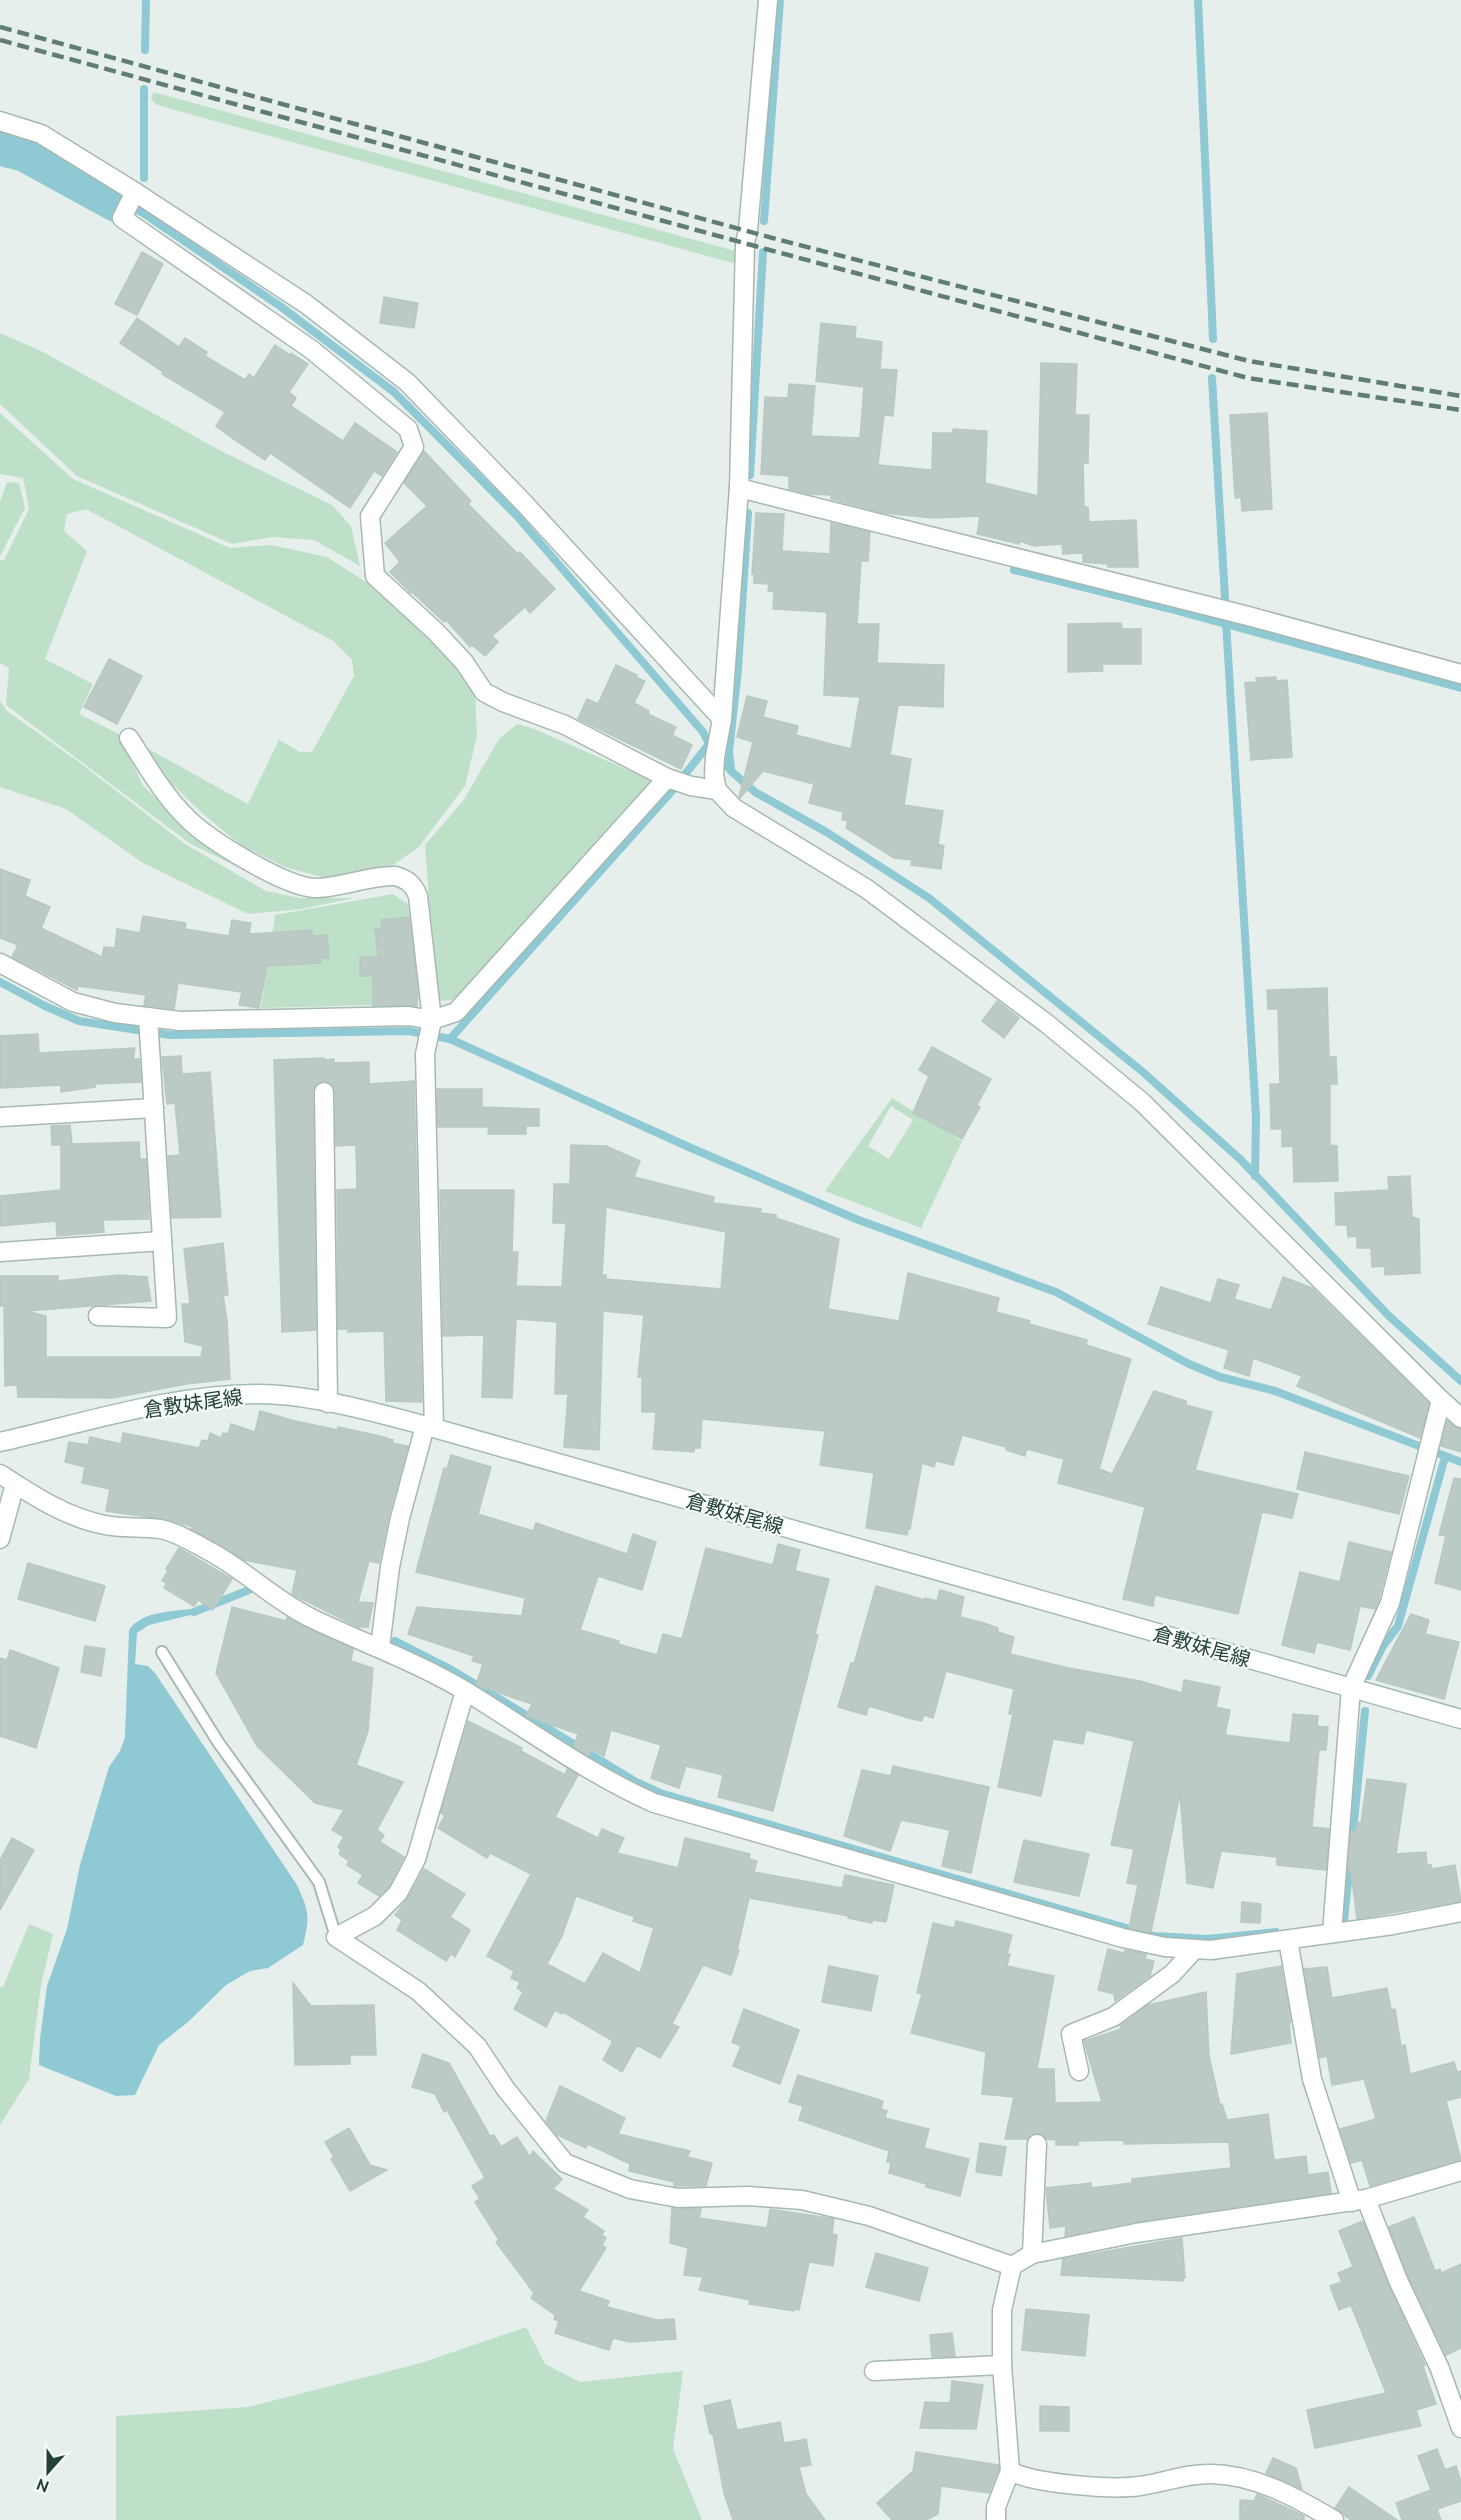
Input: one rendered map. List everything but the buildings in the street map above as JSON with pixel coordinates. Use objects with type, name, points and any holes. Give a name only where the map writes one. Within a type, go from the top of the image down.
[{"type":"street","points":[[768,0],[746,237],[739,488],[722,719],[714,775],[717,790],[734,808],[867,889],[946,946],[1046,1023],[1142,1102],[1461,1418]]},
{"type":"street","points":[[0,121],[41,134],[130,202],[306,304],[407,382],[524,502],[722,719]]},
{"type":"street","points":[[130,202],[122,218],[312,350],[408,429],[414,447],[370,516],[375,576],[435,631],[464,662],[484,692],[503,702],[566,725],[677,782],[717,790]]},
{"type":"street","points":[[739,488],[1248,616],[1461,674]]},
{"type":"street","points":[[129,738],[157,781],[188,820],[216,840],[288,882],[315,888],[386,875],[407,879],[418,896],[430,1029],[429,1427],[400,1518],[390,1567],[380,1647]]},
{"type":"street","points":[[430,1029],[456,1012],[677,782]]},
{"type":"street","points":[[0,963],[73,1002],[115,1013],[149,1028],[180,1021],[409,1016],[430,1029]]},
{"type":"street","points":[[98,1316],[167,1318],[149,1028]]},
{"type":"street","points":[[324,1092],[328,1403]]},
{"type":"street","points":[[0,1117],[154,1108]]},
{"type":"street","points":[[0,1252],[162,1241]]},
{"type":"street","name":"倉敷妹尾線","points":[[0,1442],[208,1397],[261,1394],[328,1403],[429,1427],[1461,1719]]},
{"type":"street","points":[[1332,1933],[1352,1688],[1390,1603],[1441,1400]]},
{"type":"street","points":[[0,1539],[7,1479],[75,1516],[106,1525],[162,1529],[212,1552],[271,1594],[310,1617],[380,1647],[465,1691],[614,1785],[654,1803],[1123,1938],[1165,1947],[1211,1950],[1393,1925],[1461,1912]]},
{"type":"street","points":[[465,1691],[416,1859],[398,1893],[375,1916],[336,1937],[418,1991],[477,2046],[505,2088],[565,2163],[630,2189],[678,2198],[748,2196],[802,2200],[869,2216],[1012,2266]]},
{"type":"street","points":[[1288,1940],[1312,2079],[1359,2200],[1440,2369],[1461,2428]]},
{"type":"street","points":[[1079,2071],[1071,2034],[1113,2017],[1172,1974],[1196,1949]]},
{"type":"street","points":[[1032,2254],[1037,2144]]},
{"type":"street","points":[[996,2520],[996,2506],[1010,2471],[1002,2365],[1002,2310],[1012,2266],[1032,2254],[1136,2233],[1359,2200],[1461,2171]]},
{"type":"street","points":[[874,2371],[1002,2365]]},
{"type":"street","points":[[1010,2471],[1024,2478],[1136,2487],[1211,2474],[1250,2480],[1294,2496],[1334,2520]]},
{"type":"lane","points":[[162,1652],[218,1742],[319,1882],[336,1937]]},
{"type":"green space","points":[[153,92],[739,252],[738,258],[733,263],[157,105],[151,99]]},
{"type":"green space","points":[[0,333],[43,352],[221,451],[332,505],[351,526],[360,566],[314,540],[272,537],[232,544],[77,476],[0,404]]},
{"type":"green space","points":[[0,413],[73,479],[230,548],[271,545],[327,557],[383,593],[442,648],[475,692],[477,735],[465,786],[418,848],[384,871],[329,879],[285,867],[242,846],[203,814],[170,782],[145,747],[248,804],[279,740],[300,752],[312,752],[354,676],[352,660],[333,641],[86,509],[67,514],[64,531],[87,551],[45,659],[93,684],[79,714],[119,734],[143,786],[214,852],[276,886],[189,843],[6,705],[9,668],[0,663],[0,560],[4,560],[29,509],[23,478],[0,474]]},
{"type":"green space","points":[[7,482],[19,483],[25,508],[0,556],[0,502]]},
{"type":"green space","points":[[0,701],[7,711],[79,762],[185,844],[266,891],[300,898],[354,898],[301,909],[248,914],[143,863],[66,809],[0,787]]},
{"type":"green space","points":[[517,724],[532,728],[651,780],[455,1000],[437,1001],[425,845],[463,801],[499,739]]},
{"type":"green space","points":[[393,894],[408,904],[420,994],[418,1001],[412,1004],[261,1008],[275,915]]},
{"type":"green space","points":[[892,1098],[962,1141],[921,1228],[825,1191]],"holes":[[[891,1106],[913,1120],[889,1159],[868,1146]]]},
{"type":"green space","points":[[29,1924],[53,1934],[41,1985],[29,2079],[0,2125],[0,1987],[3,1987]]},
{"type":"green space","points":[[526,2327],[545,2364],[580,2382],[683,2371],[673,2449],[702,2520],[116,2520],[116,2416],[248,2407],[421,2363]]},
{"type":"water","points":[[197,1608],[199,1613],[149,1625],[137,1633],[135,1664],[148,1666],[155,1673],[297,1885],[306,1908],[307,1927],[303,1945],[268,1968],[250,1971],[226,1985],[188,2022],[159,2045],[135,2095],[116,2096],[39,2065],[47,1986],[67,1929],[80,1865],[109,1767],[120,1751],[125,1737],[129,1630],[135,1623],[150,1615]]},
{"type":"waterway","points":[[145,50],[146,0]]},
{"type":"waterway","points":[[764,221],[780,0]]},
{"type":"waterway","points":[[1198,0],[1213,339]]},
{"type":"waterway","points":[[144,89],[144,178]]},
{"type":"waterway","points":[[0,143],[25,149],[118,200]]},
{"type":"waterway","points":[[118,200],[143,213],[280,306],[394,392],[516,515],[703,732],[709,744],[731,771],[755,792],[828,833],[929,898],[1144,1073],[1241,1160],[1389,1316],[1461,1381]]},
{"type":"waterway","points":[[750,475],[763,252]]},
{"type":"waterway","points":[[1212,378],[1225,598]]},
{"type":"waterway","points":[[731,769],[729,752],[738,669],[748,513]]},
{"type":"waterway","points":[[1014,570],[1167,608],[1461,688]]},
{"type":"waterway","points":[[1226,622],[1256,1117],[1255,1176]]},
{"type":"waterway","points":[[450,1039],[671,792],[709,744]]},
{"type":"waterway","points":[[0,982],[79,1021],[170,1035],[409,1031],[450,1039],[691,1148],[856,1219],[1056,1292],[1187,1363],[1220,1377],[1275,1391],[1461,1462]]},
{"type":"waterway","points":[[1368,1676],[1383,1646],[1398,1626],[1445,1457]]},
{"type":"waterway","points":[[194,1612],[249,1590]]},
{"type":"waterway","points":[[395,1641],[450,1669],[636,1782],[660,1793],[1154,1936],[1207,1939],[1276,1932]]},
{"type":"waterway","points":[[1352,1841],[1365,1711]]},
{"type":"waterway","points":[[1338,1921],[1344,1920],[1350,1862]]},
{"type":"railway","points":[[0,27],[780,240],[1249,361],[1461,396]]},
{"type":"railway","points":[[0,40],[1248,378],[1461,410]]}]
